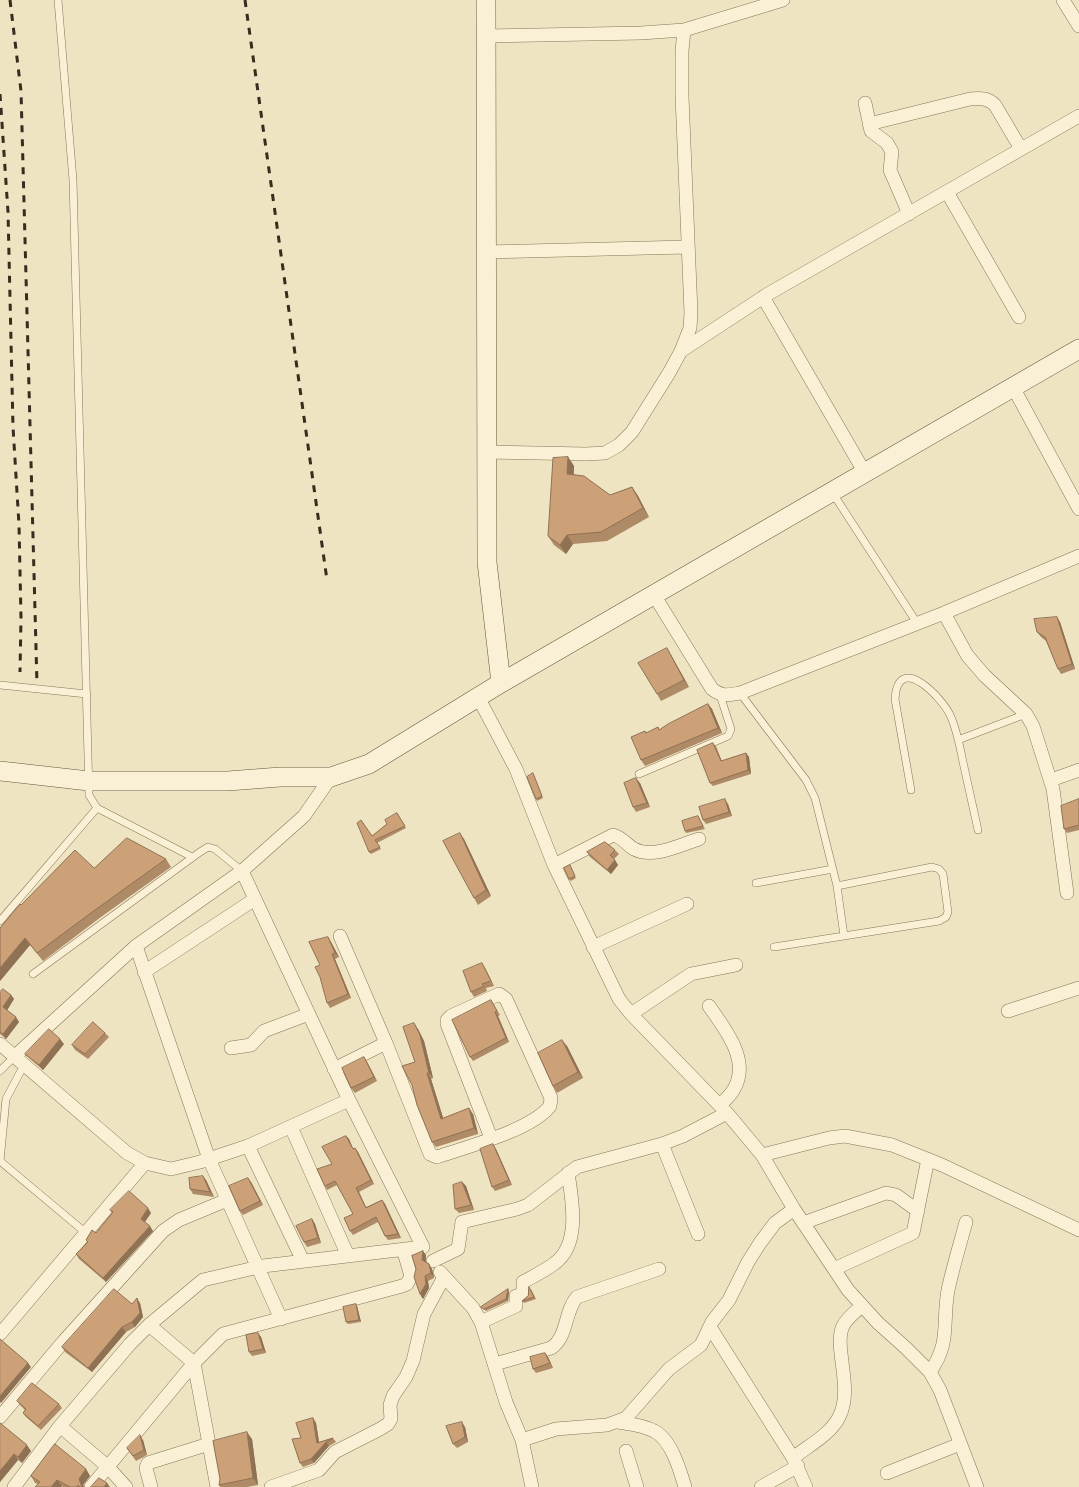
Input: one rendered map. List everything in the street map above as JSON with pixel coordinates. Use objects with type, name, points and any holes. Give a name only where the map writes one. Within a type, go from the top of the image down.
[{"type":"main road","points":[[486,0],[487,562],[501,683]]},
{"type":"main road","points":[[0,771],[89,782],[228,781],[280,777],[331,777],[369,764],[501,683],[1079,349]]},
{"type":"street","points":[[486,36],[641,33],[684,30],[783,0]]},
{"type":"street","points":[[1063,0],[1079,26]]},
{"type":"street","points":[[487,452],[605,453],[619,445],[632,432],[681,351],[690,328],[682,88],[684,30]]},
{"type":"street","points":[[869,124],[970,99],[982,98],[991,101],[996,105],[1021,149]]},
{"type":"street","points":[[866,103],[869,124],[875,134],[891,148],[893,156],[890,170],[909,214]]},
{"type":"street","points":[[681,351],[763,297],[1079,116]]},
{"type":"street","points":[[947,192],[1019,317]]},
{"type":"street","points":[[487,252],[687,246]]},
{"type":"street","points":[[763,297],[865,473]]},
{"type":"street","points":[[1013,387],[1079,509]]},
{"type":"street","points":[[654,594],[712,689],[720,695],[727,696],[740,693],[944,613],[1079,556]]},
{"type":"street","points":[[944,613],[967,655],[984,675],[1026,714],[1033,726],[1051,780],[1067,893]]},
{"type":"street","points":[[478,697],[516,769],[554,865],[619,999],[631,1014],[723,1109],[762,1155],[794,1209],[848,1290],[862,1306],[930,1372],[940,1390],[977,1487]]},
{"type":"street","points":[[1051,780],[1079,770]]},
{"type":"street","points":[[19,1061],[136,946],[242,871],[304,816],[331,777]]},
{"type":"street","points":[[554,865],[610,835],[618,836],[633,848],[647,853],[657,852],[699,839]]},
{"type":"street","points":[[242,871],[334,1069],[423,1247],[444,1277],[473,1308],[481,1322],[506,1402],[522,1440],[532,1487]]},
{"type":"street","points":[[144,972],[255,899]]},
{"type":"street","points":[[593,946],[687,904]]},
{"type":"street","points":[[340,936],[386,1043],[430,1154],[433,1157],[437,1157],[511,1131],[547,1110],[551,1103],[551,1098],[506,999],[499,994],[451,1016],[447,1020],[447,1024],[491,1138]]},
{"type":"street","points":[[136,946],[209,1158],[281,1319]]},
{"type":"street","points":[[631,1014],[691,974],[736,965]]},
{"type":"street","points":[[1008,1011],[1079,988]]},
{"type":"street","points":[[433,1261],[458,1249],[462,1222],[528,1205],[568,1173],[587,1162],[662,1144],[682,1136],[723,1109],[737,1082],[738,1061],[731,1038],[709,1006]]},
{"type":"street","points":[[230,1048],[251,1045],[264,1031],[309,1014]]},
{"type":"street","points":[[334,1069],[386,1043]]},
{"type":"street","points":[[0,1044],[127,1152],[145,1163],[170,1169],[248,1146],[349,1100]]},
{"type":"street","points":[[291,1127],[348,1256]]},
{"type":"street","points":[[762,1155],[829,1138],[845,1136],[892,1145],[928,1160],[1079,1230]]},
{"type":"street","points":[[662,1144],[698,1234]]},
{"type":"street","points":[[248,1146],[303,1261]]},
{"type":"street","points":[[834,1269],[867,1253],[909,1236],[915,1228],[928,1160]]},
{"type":"street","points":[[0,1334],[145,1163]]},
{"type":"street","points":[[481,1322],[516,1306],[516,1296],[523,1294],[524,1282],[556,1262],[563,1254],[572,1229],[574,1211],[568,1173]]},
{"type":"street","points":[[803,1223],[886,1193],[896,1195],[918,1211]]},
{"type":"street","points":[[0,1417],[63,1342],[163,1231],[179,1220],[227,1200]]},
{"type":"street","points":[[522,1440],[556,1429],[607,1425],[626,1418],[669,1369],[695,1351],[706,1338],[710,1327],[729,1300],[748,1262],[760,1243],[775,1223],[794,1209]]},
{"type":"street","points":[[930,1372],[938,1360],[944,1345],[948,1290],[966,1222]]},
{"type":"street","points":[[14,1487],[60,1426],[130,1344],[203,1280],[257,1267],[423,1247]]},
{"type":"street","points":[[91,1487],[194,1363],[223,1334],[232,1330],[281,1319],[394,1289],[407,1284],[410,1276],[402,1249]]},
{"type":"street","points":[[495,1364],[551,1348],[557,1344],[561,1338],[572,1302],[577,1297],[659,1269]]},
{"type":"street","points":[[271,1487],[319,1470],[335,1452],[388,1424],[391,1419],[390,1405],[393,1396],[406,1377],[413,1361],[424,1314],[444,1277]]},
{"type":"street","points":[[761,1487],[796,1462],[840,1416],[845,1378],[841,1331],[847,1320],[862,1306]]},
{"type":"street","points":[[150,1325],[194,1363],[217,1487]]},
{"type":"street","points":[[710,1327],[796,1462],[806,1487]]},
{"type":"street","points":[[618,1422],[644,1427],[658,1433],[678,1464],[685,1487]]},
{"type":"street","points":[[60,1426],[107,1466],[126,1487]]},
{"type":"street","points":[[151,1487],[146,1468],[148,1463],[209,1444]]},
{"type":"street","points":[[887,1473],[960,1444]]},
{"type":"street","points":[[626,1451],[637,1487]]},
{"type":"lane","points":[[58,0],[73,180],[89,795],[97,808],[192,857]]},
{"type":"lane","points":[[832,492],[917,623]]},
{"type":"lane","points":[[911,790],[896,699],[899,683],[903,678],[909,676],[915,678],[941,701],[952,719],[978,830]]},
{"type":"lane","points":[[0,685],[86,694]]},
{"type":"lane","points":[[740,693],[806,780],[815,798],[837,886],[844,936]]},
{"type":"lane","points":[[639,774],[728,736],[731,728],[720,695]]},
{"type":"lane","points":[[958,740],[1026,714]]},
{"type":"lane","points":[[0,921],[97,808]]},
{"type":"lane","points":[[33,974],[192,857],[208,847],[215,849],[242,871]]},
{"type":"lane","points":[[774,947],[939,921],[946,917],[948,912],[943,874],[939,869],[932,867],[837,886]]},
{"type":"lane","points":[[756,883],[833,869]]},
{"type":"lane","points":[[0,1071],[19,1061]]},
{"type":"lane","points":[[19,1061],[6,1099],[0,1161],[86,1233]]},
{"type":"building","points":[[568,457],[567,474],[584,476],[610,495],[632,487],[643,508],[601,532],[567,535],[560,545],[548,536],[553,458]]},
{"type":"building","points":[[1057,617],[1072,664],[1058,669],[1045,637],[1037,632],[1034,619]]},
{"type":"building","points":[[667,648],[684,680],[657,694],[638,663]]},
{"type":"building","points":[[708,704],[718,728],[641,760],[631,737],[645,731],[646,733],[658,727],[659,730]]},
{"type":"building","points":[[713,743],[721,761],[746,753],[748,770],[710,783],[697,750]]},
{"type":"building","points":[[533,773],[542,796],[536,799],[527,777]]},
{"type":"building","points":[[636,778],[647,803],[633,807],[624,783]]},
{"type":"building","points":[[725,799],[729,812],[703,820],[699,807]]},
{"type":"building","points":[[1079,799],[1079,825],[1064,829],[1061,806]]},
{"type":"building","points":[[397,813],[405,826],[375,840],[380,847],[369,852],[357,823],[361,820],[372,836],[387,824],[385,820]]},
{"type":"building","points":[[698,816],[703,826],[685,831],[682,821]]},
{"type":"building","points":[[460,833],[486,890],[474,898],[443,841]]},
{"type":"building","points":[[127,838],[166,859],[37,953],[25,938],[0,968],[0,928],[20,904],[21,905],[75,850],[94,868]]},
{"type":"building","points":[[605,842],[615,850],[610,855],[615,860],[607,870],[587,852]]},
{"type":"building","points":[[570,865],[575,876],[569,879],[564,868]]},
{"type":"building","points":[[328,937],[335,953],[332,954],[348,994],[327,1003],[320,977],[315,967],[320,965],[309,942]]},
{"type":"building","points":[[482,963],[491,981],[482,984],[484,986],[471,992],[463,971]]},
{"type":"building","points":[[3,989],[11,995],[3,1007],[16,1017],[3,1034],[0,1032],[0,992]]},
{"type":"building","points":[[491,1000],[497,1011],[495,1012],[506,1038],[470,1057],[452,1020]]},
{"type":"building","points":[[93,1022],[105,1033],[85,1054],[72,1045]]},
{"type":"building","points":[[414,1023],[420,1035],[429,1073],[427,1073],[441,1119],[469,1108],[474,1128],[432,1142],[417,1105],[412,1085],[402,1066],[415,1062],[403,1027]]},
{"type":"building","points":[[49,1029],[60,1039],[39,1065],[25,1054]]},
{"type":"building","points":[[562,1040],[578,1072],[553,1086],[538,1053]]},
{"type":"building","points":[[364,1057],[374,1077],[351,1088],[342,1068]]},
{"type":"building","points":[[346,1136],[353,1149],[355,1148],[371,1180],[356,1188],[366,1208],[382,1200],[398,1234],[385,1236],[376,1217],[350,1231],[344,1218],[353,1214],[335,1181],[325,1186],[317,1169],[332,1164],[322,1147]]},
{"type":"building","points":[[493,1144],[509,1180],[492,1187],[480,1149]]},
{"type":"building","points":[[203,1176],[210,1192],[190,1189],[189,1178]]},
{"type":"building","points":[[248,1178],[260,1201],[240,1211],[229,1186]]},
{"type":"building","points":[[462,1182],[471,1205],[455,1209],[453,1185]]},
{"type":"building","points":[[129,1191],[148,1208],[141,1219],[150,1226],[103,1278],[76,1254],[88,1242],[86,1240],[92,1230],[96,1233],[113,1212],[110,1210]]},
{"type":"building","points":[[312,1219],[318,1238],[304,1242],[296,1226]]},
{"type":"building","points":[[423,1251],[422,1260],[429,1264],[431,1273],[425,1276],[426,1284],[420,1294],[414,1277],[416,1269],[412,1256]]},
{"type":"building","points":[[529,1287],[534,1297],[522,1301],[528,1296]]},
{"type":"building","points":[[114,1289],[132,1304],[137,1298],[140,1313],[132,1322],[122,1327],[88,1368],[62,1347]]},
{"type":"building","points":[[508,1289],[506,1299],[484,1309],[481,1307]]},
{"type":"building","points":[[356,1304],[359,1320],[346,1322],[343,1307]]},
{"type":"building","points":[[258,1333],[263,1349],[249,1352],[246,1335]]},
{"type":"building","points":[[0,1339],[28,1363],[0,1396]]},
{"type":"building","points":[[545,1353],[550,1363],[533,1369],[530,1357]]},
{"type":"building","points":[[32,1383],[59,1404],[38,1426],[23,1413],[26,1409],[17,1401]]},
{"type":"building","points":[[313,1418],[317,1443],[333,1438],[326,1442],[311,1459],[300,1463],[292,1439],[301,1438],[296,1423]]},
{"type":"building","points":[[462,1422],[465,1437],[453,1444],[446,1426]]},
{"type":"building","points":[[0,1423],[27,1445],[18,1457],[14,1454],[0,1471]]},
{"type":"building","points":[[247,1432],[253,1478],[219,1485],[220,1479],[213,1441]]},
{"type":"building","points":[[140,1435],[144,1450],[133,1456],[127,1448]]},
{"type":"building","points":[[55,1444],[86,1469],[79,1479],[82,1487],[78,1485],[77,1487],[70,1487],[57,1480],[51,1487],[35,1487],[40,1482],[31,1476]]},
{"type":"building","points":[[99,1478],[107,1483],[104,1487],[91,1487]]},
{"type":"railway","points":[[10,0],[21,91],[37,685]]},
{"type":"railway","points":[[245,0],[327,580]]},
{"type":"railway","points":[[0,94],[8,212],[13,427],[19,525],[21,618],[20,672]]}]
